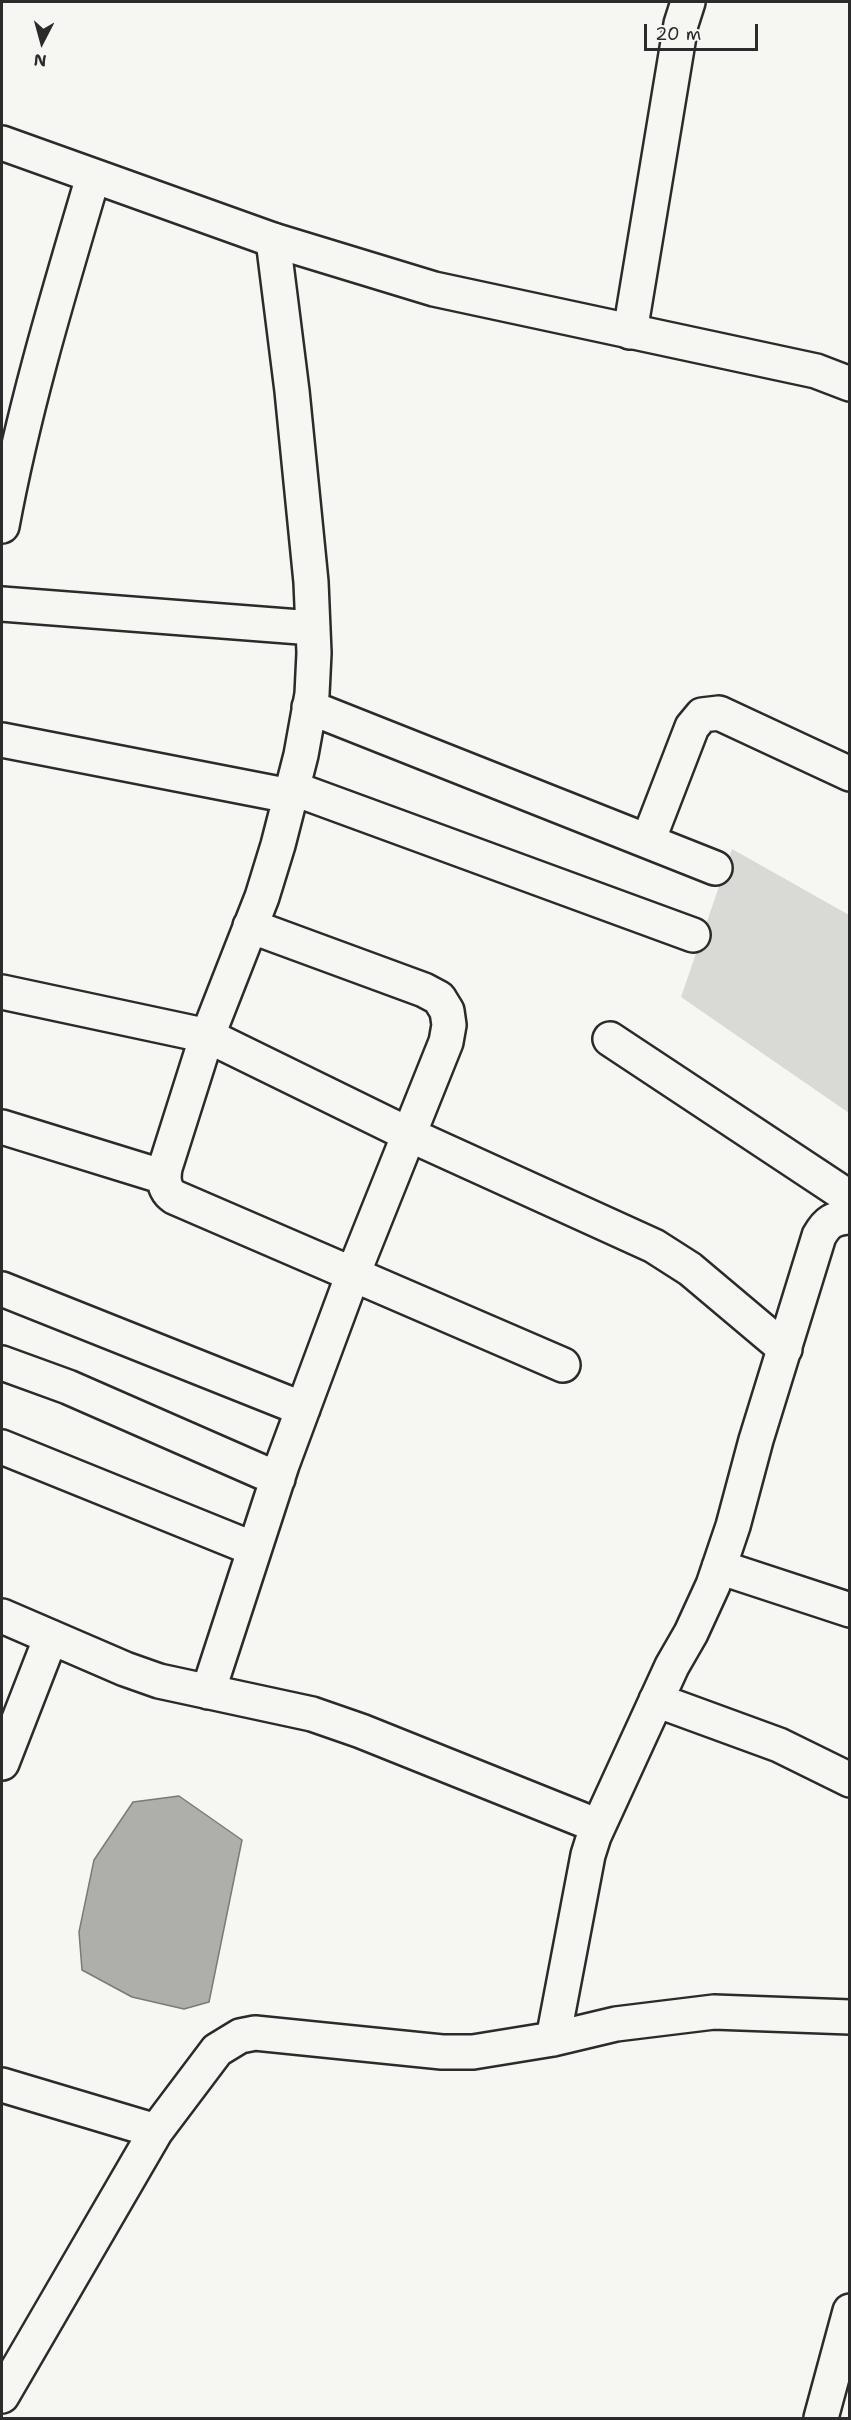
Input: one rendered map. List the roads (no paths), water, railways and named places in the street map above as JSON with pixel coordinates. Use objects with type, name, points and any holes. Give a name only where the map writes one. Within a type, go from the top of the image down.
[{"type":"street","points":[[630,332],[681,24],[688,2]]},
{"type":"street","points":[[2,143],[273,240],[434,289],[816,371],[849,384]]},
{"type":"street","points":[[2,526],[17,447],[40,356],[93,177]]},
{"type":"street","points":[[273,240],[302,482],[311,582],[313,663],[309,707],[301,755],[271,866],[208,1036],[164,1177],[168,1192],[174,1197],[564,1365]]},
{"type":"street","points":[[2,604],[313,628]]},
{"type":"street","points":[[309,707],[715,868]]},
{"type":"street","points":[[648,841],[692,727],[702,715],[719,713],[849,774]]},
{"type":"street","points":[[2,740],[291,792],[693,935]]},
{"type":"street","points":[[208,1692],[254,1549],[303,1409],[352,1274],[446,1042],[449,1025],[447,1011],[439,998],[424,990],[250,926]]},
{"type":"street","points":[[2,992],[208,1036],[410,1135],[654,1246],[690,1269],[785,1349]]},
{"type":"street","points":[[610,1039],[849,1198]]},
{"type":"street","points":[[2,1127],[164,1177]]},
{"type":"street","points":[[553,2039],[588,1855],[598,1826],[656,1700],[691,1633],[719,1567],[819,1236],[826,1224],[835,1218],[849,1216]]},
{"type":"street","points":[[2,1289],[303,1409]]},
{"type":"street","points":[[2,1363],[68,1387],[278,1479]]},
{"type":"street","points":[[2,1446],[254,1549]]},
{"type":"street","points":[[719,1567],[849,1610]]},
{"type":"street","points":[[2,1616],[142,1675],[208,1692],[312,1714],[361,1731],[598,1826]]},
{"type":"street","points":[[2,1763],[51,1637]]},
{"type":"street","points":[[656,1700],[779,1745],[849,1780]]},
{"type":"street","points":[[2,2396],[156,2131],[217,2050],[240,2036],[255,2033],[442,2052],[473,2052],[553,2039],[616,2024],[714,2012],[849,2017]]},
{"type":"street","points":[[2,2085],[156,2131]]},
{"type":"street","points":[[821,2418],[849,2311]]}]
